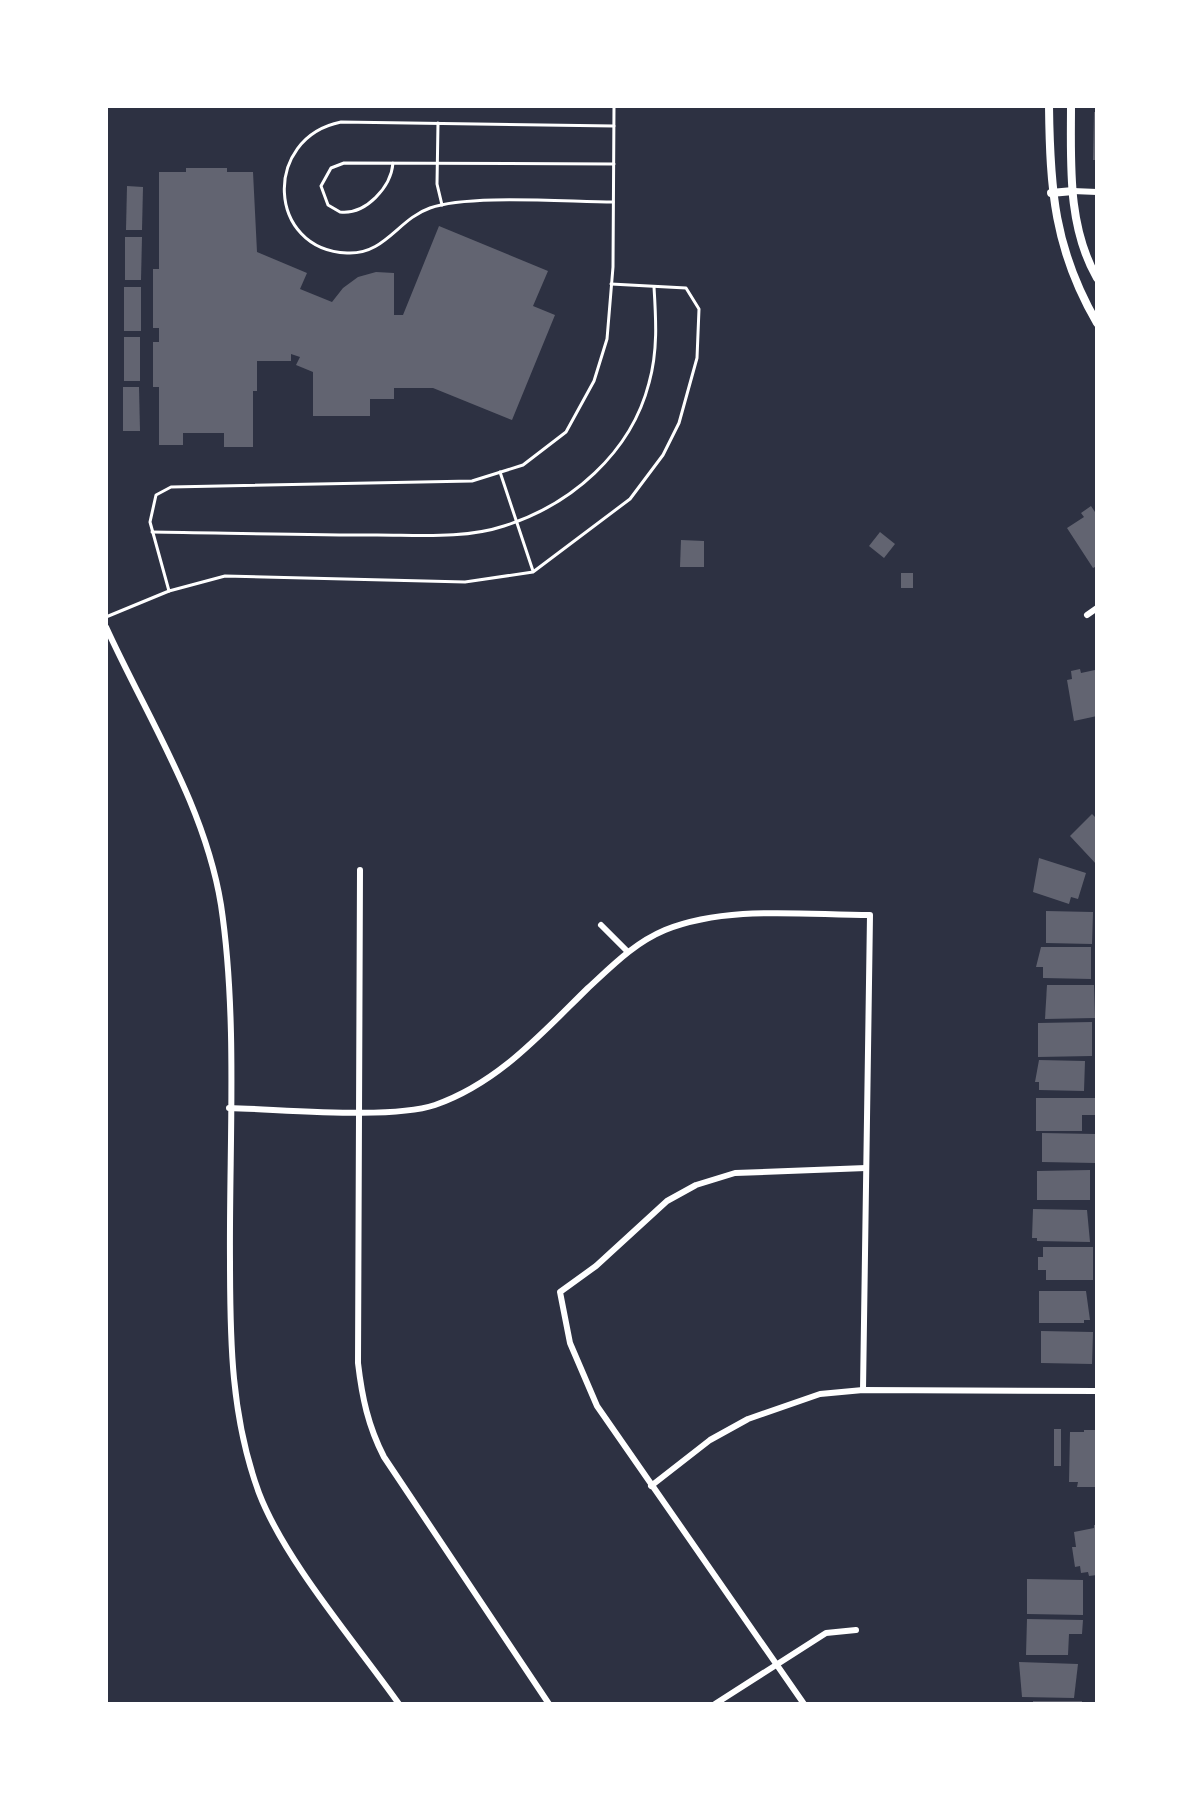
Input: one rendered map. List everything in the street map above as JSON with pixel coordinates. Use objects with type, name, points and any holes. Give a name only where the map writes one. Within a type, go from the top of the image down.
[{"type":"street","points":[[1049,106],[1051,193],[1077,288],[1097,323]]},
{"type":"street","points":[[1071,106],[1073,191],[1084,250],[1097,278]]},
{"type":"street","points":[[1051,193],[1097,192]]},
{"type":"street","points":[[1087,615],[1097,608]]},
{"type":"street","points":[[106,627],[183,787],[208,849],[221,904],[227,958],[230,1359],[246,1454],[281,1537],[399,1704]]},
{"type":"street","points":[[360,870],[358,1363],[369,1427],[384,1457],[549,1704]]},
{"type":"street","points":[[229,1108],[359,1111],[431,1106],[476,1088],[516,1058],[627,951],[665,930],[715,917],[870,915],[863,1390]]},
{"type":"street","points":[[601,925],[627,951]]},
{"type":"street","points":[[804,1704],[597,1406],[570,1343],[560,1292],[596,1266],[667,1201],[696,1185],[735,1173],[761,1170],[866,1168]]},
{"type":"street","points":[[651,1486],[710,1440],[748,1419],[820,1394],[863,1390],[1097,1391]]},
{"type":"street","points":[[715,1704],[826,1633],[856,1630]]},
{"type":"lane","points":[[169,591],[150,522],[156,495],[171,487],[472,481],[523,465],[566,432],[594,381],[607,339],[614,106]]},
{"type":"lane","points":[[438,123],[437,191],[442,205]]},
{"type":"lane","points":[[613,202],[442,205],[412,217],[384,243],[349,253],[325,249],[304,235],[290,215],[284,191],[292,155],[308,136],[329,124],[614,126]]},
{"type":"lane","points":[[393,163],[387,186],[361,209],[340,212],[324,199],[323,179],[337,164],[393,163],[437,163],[614,164]]},
{"type":"lane","points":[[106,617],[169,591],[225,576],[465,582],[533,572],[630,499],[663,455],[679,423],[697,358],[699,309],[686,288],[611,284]]},
{"type":"lane","points":[[152,532],[438,535],[501,527],[543,511],[592,479],[627,432],[649,385],[657,335],[654,287]]},
{"type":"lane","points":[[500,472],[533,572]]},
{"type":"building","points":[[1094,112],[1097,112],[1097,160],[1093,160]]},
{"type":"building","points":[[186,168],[227,168],[227,172],[253,172],[257,252],[307,273],[300,289],[332,302],[343,288],[358,277],[376,272],[394,273],[394,315],[403,315],[439,226],[548,271],[533,306],[555,315],[512,420],[433,388],[394,388],[394,399],[370,399],[370,416],[313,416],[313,372],[296,365],[300,357],[291,354],[291,361],[257,361],[257,391],[253,391],[253,447],[224,447],[224,433],[183,433],[183,445],[159,445],[159,387],[153,387],[153,342],[159,342],[159,328],[153,328],[153,269],[159,269],[159,172],[186,172]]},
{"type":"building","points":[[127,186],[143,187],[142,230],[126,230]]},
{"type":"building","points":[[125,237],[142,237],[141,280],[125,280]]},
{"type":"building","points":[[124,287],[141,287],[141,331],[124,331]]},
{"type":"building","points":[[124,337],[140,337],[140,381],[124,381]]},
{"type":"building","points":[[123,387],[139,387],[140,431],[123,431]]},
{"type":"building","points":[[1091,506],[1097,515],[1097,566],[1093,568],[1067,528],[1084,517],[1081,513]]},
{"type":"building","points":[[880,532],[895,544],[884,558],[869,546]]},
{"type":"building","points":[[681,540],[704,541],[704,567],[680,567]]},
{"type":"building","points":[[901,573],[913,573],[913,588],[901,588]]},
{"type":"building","points":[[1080,669],[1081,673],[1095,670],[1097,716],[1074,721],[1067,680],[1072,679],[1071,671]]},
{"type":"building","points":[[1092,814],[1097,819],[1097,865],[1070,836]]},
{"type":"building","points":[[1039,858],[1086,873],[1078,899],[1071,897],[1069,904],[1033,892]]},
{"type":"building","points":[[1046,911],[1093,912],[1092,944],[1046,943]]},
{"type":"building","points":[[1041,947],[1091,947],[1091,979],[1043,978],[1043,967],[1036,967]]},
{"type":"building","points":[[1047,985],[1094,985],[1095,1018],[1045,1019]]},
{"type":"building","points":[[1092,1022],[1092,1056],[1038,1057],[1038,1023]]},
{"type":"building","points":[[1039,1060],[1085,1061],[1084,1091],[1039,1090],[1039,1082],[1035,1082]]},
{"type":"building","points":[[1036,1098],[1095,1098],[1095,1115],[1082,1115],[1082,1131],[1036,1131]]},
{"type":"building","points":[[1042,1133],[1095,1134],[1095,1163],[1042,1162]]},
{"type":"building","points":[[1090,1170],[1090,1200],[1037,1200],[1037,1171]]},
{"type":"building","points":[[1033,1209],[1087,1210],[1090,1242],[1037,1241],[1037,1238],[1032,1238]]},
{"type":"building","points":[[1043,1247],[1093,1247],[1093,1280],[1046,1280],[1046,1270],[1038,1270],[1038,1257],[1043,1257]]},
{"type":"building","points":[[1039,1291],[1086,1291],[1090,1320],[1084,1320],[1084,1323],[1039,1323]]},
{"type":"building","points":[[1041,1331],[1093,1332],[1092,1364],[1041,1363]]},
{"type":"building","points":[[1054,1429],[1061,1429],[1061,1466],[1054,1466]]},
{"type":"building","points":[[1097,1430],[1097,1487],[1077,1487],[1078,1482],[1069,1482],[1070,1432]]},
{"type":"building","points":[[1097,1525],[1097,1575],[1089,1576],[1088,1572],[1081,1573],[1080,1566],[1075,1567],[1072,1547],[1076,1547],[1074,1532],[1094,1528]]},
{"type":"building","points":[[1027,1579],[1083,1580],[1083,1615],[1027,1614]]},
{"type":"building","points":[[1027,1619],[1083,1620],[1082,1634],[1069,1634],[1068,1655],[1026,1655]]},
{"type":"building","points":[[1019,1662],[1078,1664],[1074,1698],[1022,1697]]},
{"type":"building","points":[[1033,1701],[1082,1701],[1082,1704],[1033,1704]]}]
